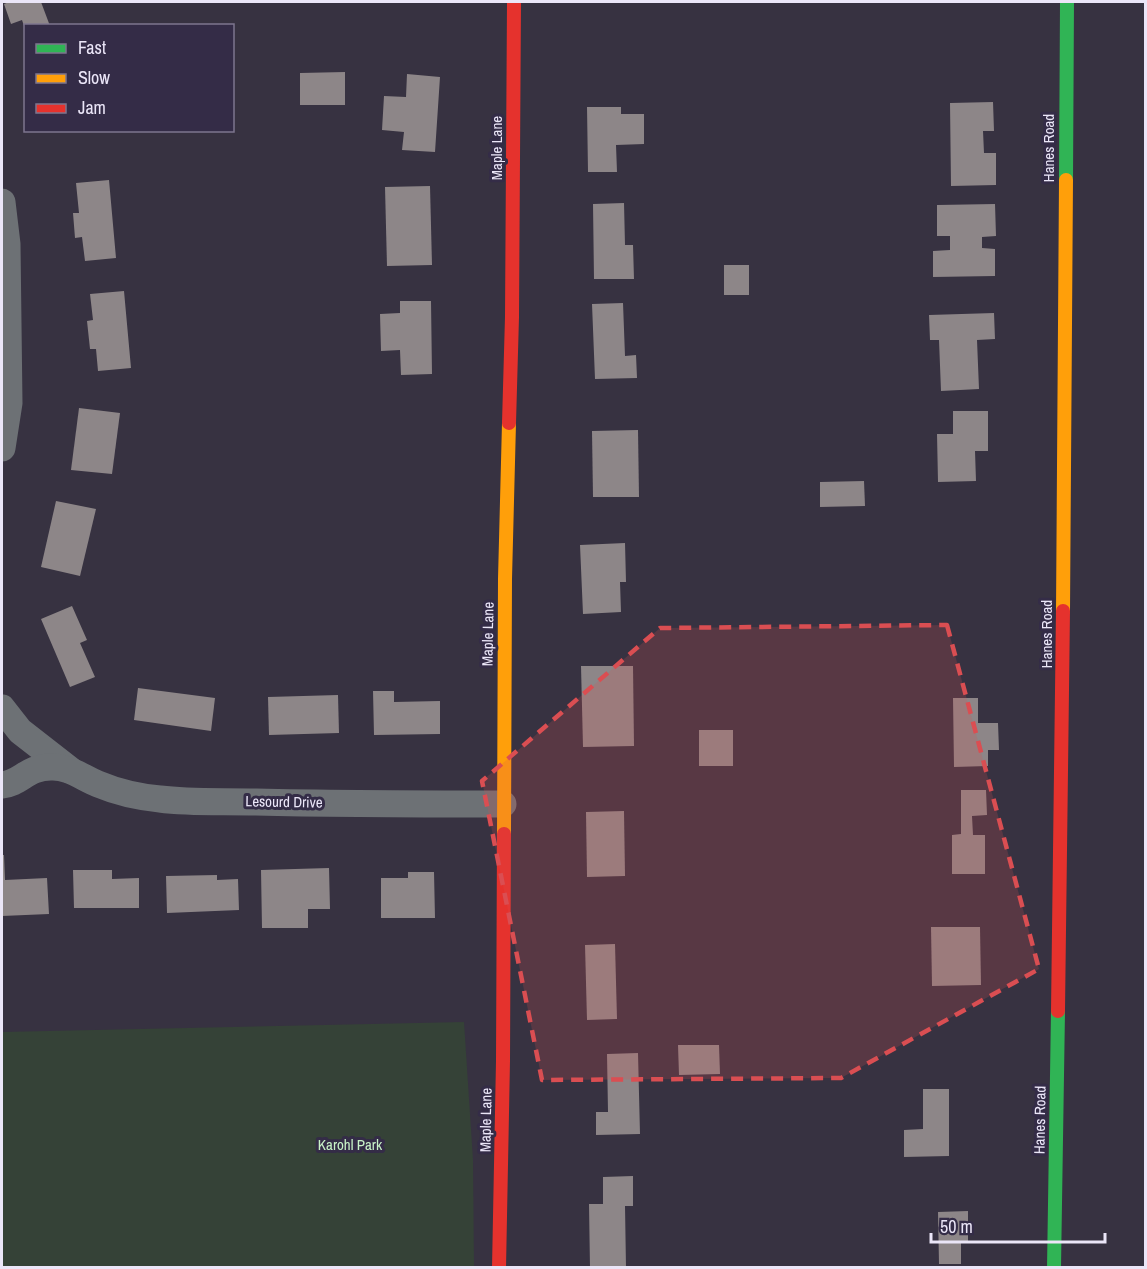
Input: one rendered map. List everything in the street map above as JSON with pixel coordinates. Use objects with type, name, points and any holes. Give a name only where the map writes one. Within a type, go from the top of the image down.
[{"type":"street","name":"Maple Lane","points":[[499,1268],[503,1061],[505,579],[512,316],[514,2]]},
{"type":"street","name":"Hanes Road","points":[[1054,1268],[1063,667],[1067,2]]},
{"type":"street","points":[[2,202],[7,244],[9,403],[2,448]]},
{"type":"street","name":"Lesourd Drive","points":[[2,708],[20,731],[70,770]]},
{"type":"street","name":"Lesourd Drive","points":[[2,786],[12,783],[26,772],[39,767],[55,766],[129,794],[160,800],[503,804]]},
{"type":"highlighted area","points":[[947,625],[1039,969],[841,1078],[542,1080],[482,781],[660,628]]},
{"type":"green space","name":"Karohl Park","points":[[464,1022],[473,1160],[474,1267],[2,1267],[2,1032]]},
{"type":"building","points":[[41,2],[49,24],[24,24],[24,26],[22,20],[11,24],[4,4]]},
{"type":"building","points":[[345,72],[345,105],[300,105],[300,73]]},
{"type":"building","points":[[407,74],[440,77],[435,152],[402,150],[404,132],[382,130],[384,96],[406,97]]},
{"type":"building","points":[[993,102],[994,131],[983,131],[984,153],[996,153],[996,185],[951,186],[950,103]]},
{"type":"building","points":[[587,107],[621,107],[621,114],[644,114],[644,144],[616,145],[617,172],[588,172]]},
{"type":"building","points":[[109,180],[116,258],[85,261],[82,237],[75,238],[73,213],[79,213],[76,183]]},
{"type":"building","points":[[430,186],[432,265],[387,266],[385,187]]},
{"type":"building","points":[[624,203],[625,245],[633,245],[634,279],[594,279],[593,204]]},
{"type":"building","points":[[995,204],[996,236],[982,237],[982,248],[995,249],[995,276],[933,277],[933,251],[950,250],[950,236],[937,236],[937,205]]},
{"type":"building","points":[[724,265],[749,265],[749,295],[724,295]]},
{"type":"building","points":[[124,291],[131,368],[98,371],[96,349],[90,349],[87,321],[93,320],[90,294]]},
{"type":"building","points":[[400,301],[431,301],[432,374],[401,375],[400,350],[381,351],[380,314],[400,313]]},
{"type":"building","points":[[623,303],[625,356],[636,355],[637,378],[595,379],[592,304]]},
{"type":"building","points":[[994,313],[995,339],[977,340],[979,389],[941,391],[939,340],[930,340],[929,315]]},
{"type":"building","points":[[79,408],[120,413],[112,474],[71,470]]},
{"type":"building","points":[[953,411],[988,411],[988,451],[975,451],[976,481],[938,482],[937,434],[953,434]]},
{"type":"building","points":[[638,430],[639,497],[593,497],[592,431]]},
{"type":"building","points":[[864,481],[865,506],[820,507],[820,482]]},
{"type":"building","points":[[56,501],[96,509],[80,576],[41,567]]},
{"type":"building","points":[[625,543],[626,582],[620,582],[621,612],[583,614],[580,545]]},
{"type":"building","points":[[72,606],[87,640],[80,643],[95,677],[70,687],[41,619]]},
{"type":"building","points":[[581,666],[633,666],[634,746],[583,747]]},
{"type":"building","points":[[138,688],[215,698],[211,731],[134,720]]},
{"type":"building","points":[[373,691],[394,691],[394,702],[440,701],[440,734],[374,735]]},
{"type":"building","points":[[338,695],[339,733],[269,735],[268,697]]},
{"type":"building","points":[[953,698],[978,698],[978,723],[998,723],[999,750],[988,750],[988,766],[954,767]]},
{"type":"building","points":[[699,730],[733,730],[733,766],[699,766]]},
{"type":"building","points":[[961,790],[986,790],[987,815],[972,816],[973,835],[985,835],[985,874],[952,874],[952,835],[961,834]]},
{"type":"building","points":[[624,811],[625,876],[587,877],[586,812]]},
{"type":"building","points":[[2,855],[4,855],[5,880],[47,878],[49,914],[2,916]]},
{"type":"building","points":[[329,868],[330,909],[308,909],[308,928],[262,928],[261,870]]},
{"type":"building","points":[[73,870],[112,870],[112,879],[139,878],[139,908],[74,908]]},
{"type":"building","points":[[408,872],[434,872],[435,918],[381,918],[381,878],[408,878]]},
{"type":"building","points":[[217,875],[217,880],[238,879],[239,910],[167,913],[166,876]]},
{"type":"building","points":[[931,927],[980,927],[981,985],[932,986]]},
{"type":"building","points":[[615,944],[617,1019],[587,1020],[585,945]]},
{"type":"building","points":[[678,1045],[719,1045],[720,1074],[679,1075]]},
{"type":"building","points":[[638,1053],[640,1134],[596,1135],[596,1112],[608,1112],[607,1054]]},
{"type":"building","points":[[923,1089],[949,1089],[949,1156],[904,1157],[904,1130],[923,1129]]},
{"type":"building","points":[[633,1176],[633,1206],[625,1206],[626,1268],[590,1268],[589,1204],[603,1204],[603,1177]]},
{"type":"building","points":[[968,1211],[968,1243],[961,1243],[961,1264],[939,1264],[938,1212]]},
{"type":"traffic: fast","points":[[1066,180],[1067,2]]},
{"type":"traffic: fast","points":[[1054,1268],[1058,1011]]},
{"type":"traffic: slow","points":[[1063,611],[1066,180]]},
{"type":"traffic: slow","points":[[504,834],[505,579],[509,423]]},
{"type":"traffic: jam","points":[[509,423],[514,2]]},
{"type":"traffic: jam","points":[[1058,1011],[1063,611]]},
{"type":"traffic: jam","points":[[499,1268],[504,834]]}]
